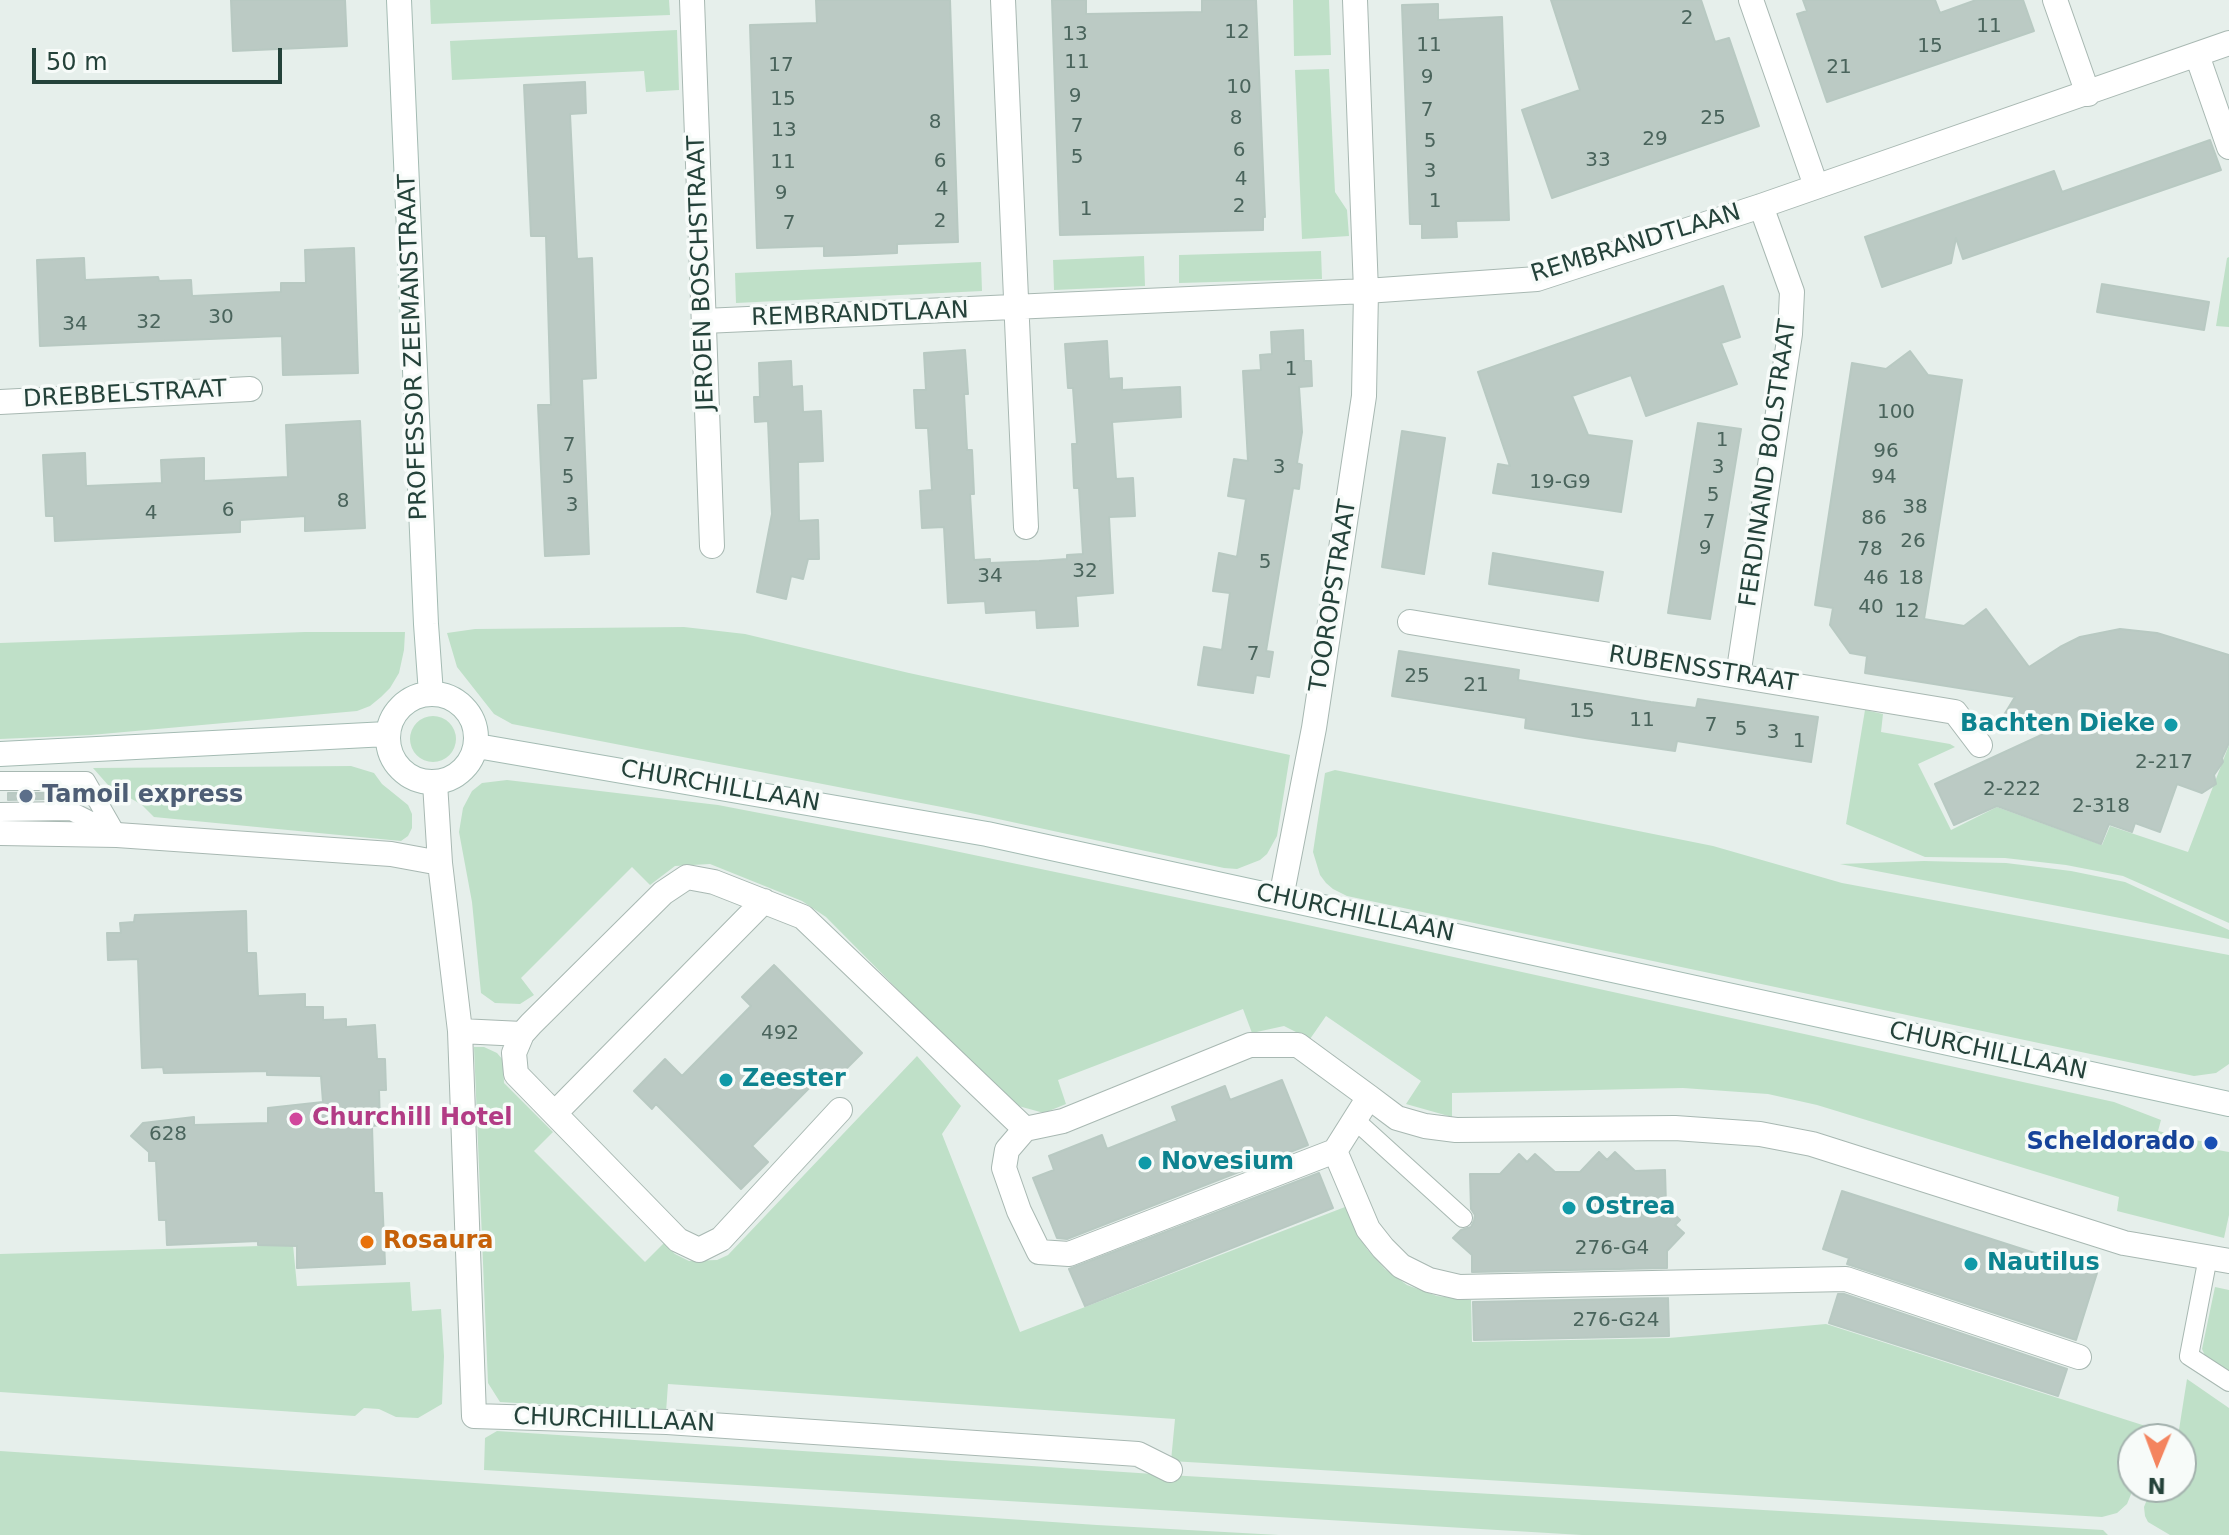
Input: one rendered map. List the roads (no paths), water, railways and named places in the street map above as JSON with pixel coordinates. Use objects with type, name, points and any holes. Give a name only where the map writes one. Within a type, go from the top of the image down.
[{"type":"street","name":"PROFESSOR ZEEMANSTRAAT","points":[[399,0],[431,694]]},
{"type":"street","name":"JEROEN BOSCHSTRAAT","points":[[692,0],[712,546]]},
{"type":"street","points":[[1003,0],[1026,527]]},
{"type":"street","name":"TOOROPSTRAAT","points":[[1281,898],[1314,728],[1362,411],[1366,291],[1355,0]]},
{"type":"street","points":[[1751,0],[1816,186]]},
{"type":"street","points":[[2055,0],[2088,94]]},
{"type":"street","name":"REMBRANDTLAAN","points":[[704,321],[1366,291],[1537,279],[1761,206],[2229,43]]},
{"type":"street","points":[[2197,55],[2229,147]]},
{"type":"street","name":"FERDINAND BOLSTRAAT","points":[[1738,676],[1790,334],[1792,292],[1761,206]]},
{"type":"street","name":"DREBBELSTRAAT","points":[[0,402],[250,389]]},
{"type":"street","name":"RUBENSSTRAAT","points":[[1410,622],[1955,712],[1980,745]]},
{"type":"street","points":[[431,694],[456,700],[473,720],[477,746],[469,764],[454,778],[435,783],[410,777],[392,759],[387,734],[394,714],[410,699],[431,694]]},
{"type":"street","points":[[0,754],[387,734]]},
{"type":"street","name":"CHURCHILLLAAN","points":[[477,746],[987,834],[2229,1104]]},
{"type":"street","name":"CHURCHILLLAAN","points":[[435,783],[440,863],[460,1031],[474,1416],[667,1422],[1138,1454],[1170,1470]]},
{"type":"street","points":[[0,833],[117,835],[391,854],[440,863]]},
{"type":"street","points":[[840,1110],[721,1239],[699,1250],[678,1240],[516,1074],[514,1053],[522,1034],[663,893],[687,877],[714,882],[803,917],[1025,1129]]},
{"type":"street","points":[[555,1113],[764,901]]},
{"type":"street","points":[[460,1031],[522,1034]]},
{"type":"street","points":[[1369,1097],[1335,1151],[1069,1254],[1039,1252],[1019,1211],[1004,1168],[1007,1150],[1025,1129],[1063,1121],[1250,1045],[1298,1045],[1369,1097],[1397,1118],[1425,1126],[1456,1130],[1675,1128],[1760,1134],[1799,1141],[2124,1243],[2219,1259]]},
{"type":"street","points":[[1335,1151],[1368,1229],[1401,1266],[1429,1280],[1459,1287],[1846,1279],[2079,1357]]},
{"type":"lane","points":[[0,781],[86,781],[117,835]]},
{"type":"lane","points":[[0,812],[71,811],[117,835]]},
{"type":"lane","points":[[1355,1120],[1463,1218]]},
{"type":"lane","points":[[2219,1259],[2189,1356],[2229,1382]]},
{"type":"place","name":"Bachten Dieke","points":[[2171,725]]},
{"type":"place","name":"Tamoil express","points":[[26,796]]},
{"type":"place","name":"Zeester","points":[[726,1080]]},
{"type":"place","name":"Churchill Hotel","points":[[296,1119]]},
{"type":"place","name":"Scheldorado","points":[[2211,1143]]},
{"type":"place","name":"Novesium","points":[[1145,1163]]},
{"type":"place","name":"Ostrea","points":[[1569,1208]]},
{"type":"place","name":"Rosaura","points":[[367,1242]]},
{"type":"place","name":"Nautilus","points":[[1971,1264]]}]
